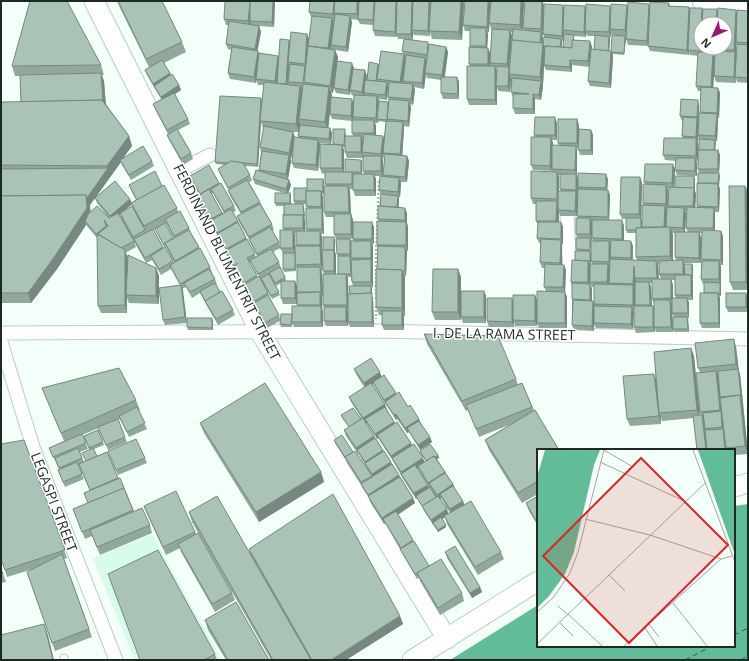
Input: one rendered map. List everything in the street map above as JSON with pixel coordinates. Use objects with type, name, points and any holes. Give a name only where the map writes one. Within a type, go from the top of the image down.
[{"type":"street","name":"FERDINAND BLUMENTRIT STREET","points":[[94,1],[260,332],[447,639]]},
{"type":"street","points":[[702,1],[748,4]]},
{"type":"street","points":[[180,170],[210,155]]},
{"type":"street","points":[[567,216],[572,312],[570,335]]},
{"type":"street","points":[[1,333],[260,332]]},
{"type":"street","name":"I. DE LA RAMA STREET","points":[[260,332],[376,332],[748,339]]},
{"type":"street","name":"LEGASPI STREET","points":[[1,342],[33,447],[116,660]]},
{"type":"street","points":[[735,487],[748,483]]},
{"type":"street","points":[[412,660],[537,582]]},
{"type":"path","points":[[376,332],[376,256],[379,179]]},
{"type":"shaded area","points":[[748,504],[748,660],[450,660],[537,606],[537,647],[735,647],[735,506]]},
{"type":"shaded area","points":[[152,534],[222,660],[135,660],[93,559]]},
{"type":"building","points":[[30,1],[67,1],[101,65],[12,66]]},
{"type":"building","points":[[118,1],[162,1],[182,42],[146,59]]},
{"type":"building","points":[[225,1],[273,1],[272,22],[250,21],[250,2],[248,21],[224,19]]},
{"type":"building","points":[[310,1],[334,1],[333,14],[309,12]]},
{"type":"building","points":[[335,1],[357,1],[357,14],[334,13]]},
{"type":"building","points":[[359,1],[374,1],[373,20],[358,19]]},
{"type":"building","points":[[375,1],[396,1],[395,32],[373,30]]},
{"type":"building","points":[[397,1],[412,1],[411,34],[396,34]]},
{"type":"building","points":[[413,1],[429,1],[428,31],[412,30]]},
{"type":"building","points":[[431,1],[461,1],[459,32],[429,31]]},
{"type":"building","points":[[465,1],[488,1],[487,27],[463,25]]},
{"type":"building","points":[[491,1],[521,1],[520,25],[489,23]]},
{"type":"building","points":[[525,1],[542,1],[541,29],[523,28]]},
{"type":"building","points":[[628,2],[649,4],[647,41],[626,39]]},
{"type":"building","points":[[650,2],[669,3],[668,6],[689,7],[687,50],[648,46]]},
{"type":"building","points":[[544,4],[563,5],[562,36],[543,34]]},
{"type":"building","points":[[586,4],[610,6],[609,32],[585,31]]},
{"type":"building","points":[[611,4],[627,5],[625,30],[610,29]]},
{"type":"building","points":[[564,5],[585,6],[584,32],[563,30]]},
{"type":"building","points":[[690,8],[702,8],[702,16],[693,16],[693,50],[688,50]]},
{"type":"building","points":[[718,8],[736,10],[734,50],[733,16],[718,16]]},
{"type":"building","points":[[703,9],[717,9],[717,16],[703,16]]},
{"type":"building","points":[[737,10],[748,11],[748,43],[736,42]]},
{"type":"building","points":[[335,14],[350,16],[346,47],[331,45]]},
{"type":"building","points":[[312,16],[332,18],[328,48],[308,46]]},
{"type":"building","points":[[229,21],[259,26],[255,49],[226,44]]},
{"type":"building","points":[[470,28],[486,28],[486,46],[470,46]]},
{"type":"building","points":[[492,29],[510,30],[507,64],[490,63]]},
{"type":"building","points":[[513,29],[541,32],[540,43],[512,40]]},
{"type":"building","points":[[291,32],[307,34],[305,64],[288,62]]},
{"type":"building","points":[[564,34],[574,35],[572,48],[563,47]]},
{"type":"building","points":[[595,35],[609,37],[608,51],[594,50]]},
{"type":"building","points":[[612,35],[625,36],[624,53],[611,52]]},
{"type":"building","points":[[544,37],[561,39],[560,47],[544,47]]},
{"type":"building","points":[[280,39],[289,40],[286,84],[277,83]]},
{"type":"building","points":[[404,39],[428,42],[427,55],[402,51]]},
{"type":"building","points":[[512,40],[543,43],[540,77],[509,74]]},
{"type":"building","points":[[572,40],[590,41],[588,61],[570,60],[570,67],[544,65],[545,46],[572,48]]},
{"type":"building","points":[[429,44],[446,47],[442,75],[425,73]]},
{"type":"building","points":[[737,44],[748,45],[748,78],[735,77]]},
{"type":"building","points":[[308,46],[335,50],[330,86],[304,82]]},
{"type":"building","points":[[232,47],[258,51],[254,77],[228,73]]},
{"type":"building","points":[[469,47],[488,48],[488,64],[469,64]]},
{"type":"building","points":[[591,49],[611,51],[609,83],[588,81]]},
{"type":"building","points":[[381,51],[404,54],[400,82],[377,79]]},
{"type":"building","points":[[733,52],[735,52],[734,77],[714,76],[715,56],[733,56]]},
{"type":"building","points":[[259,53],[278,56],[275,81],[256,79]]},
{"type":"building","points":[[406,55],[425,58],[422,83],[403,81]]},
{"type":"building","points":[[698,56],[713,56],[711,87],[696,86]]},
{"type":"building","points":[[162,60],[170,73],[153,84],[145,70]]},
{"type":"building","points":[[337,61],[352,63],[348,90],[334,88]]},
{"type":"building","points":[[369,62],[378,64],[376,81],[367,80]]},
{"type":"building","points":[[290,64],[305,66],[303,83],[288,82]]},
{"type":"building","points":[[467,66],[495,66],[495,100],[467,99]]},
{"type":"building","points":[[497,66],[509,67],[508,86],[496,86]]},
{"type":"building","points":[[353,69],[365,70],[362,92],[350,90]]},
{"type":"building","points":[[101,73],[103,101],[21,102],[20,75]]},
{"type":"building","points":[[172,74],[179,85],[161,97],[154,86]]},
{"type":"building","points":[[441,77],[457,77],[458,94],[441,93]]},
{"type":"building","points":[[512,78],[541,81],[539,95],[533,94],[533,109],[513,108],[513,94],[529,94],[511,92]]},
{"type":"building","points":[[365,80],[387,82],[385,95],[364,93]]},
{"type":"building","points":[[264,82],[300,86],[296,124],[260,121]]},
{"type":"building","points":[[389,82],[413,84],[411,99],[388,97]]},
{"type":"building","points":[[303,84],[329,87],[325,122],[299,119]]},
{"type":"building","points":[[701,87],[718,88],[717,113],[700,112]]},
{"type":"building","points":[[174,93],[188,119],[167,130],[153,104]]},
{"type":"building","points":[[354,95],[377,96],[376,118],[353,117]]},
{"type":"building","points":[[220,96],[261,98],[257,164],[231,161],[229,163],[215,162]]},
{"type":"building","points":[[331,97],[352,99],[351,116],[330,114]]},
{"type":"building","points":[[389,99],[409,101],[408,121],[387,119]]},
{"type":"building","points":[[681,99],[698,100],[697,117],[680,116]]},
{"type":"building","points":[[102,100],[129,136],[107,166],[1,165],[2,102]]},
{"type":"building","points":[[379,101],[388,102],[387,120],[377,119]]},
{"type":"building","points":[[699,113],[717,114],[715,136],[698,135]]},
{"type":"building","points":[[535,117],[555,117],[555,135],[534,135]]},
{"type":"building","points":[[683,117],[697,118],[696,137],[682,136]]},
{"type":"building","points":[[558,119],[577,119],[577,143],[558,143]]},
{"type":"building","points":[[352,120],[374,120],[374,133],[352,133]]},
{"type":"building","points":[[386,121],[403,122],[400,154],[383,153]]},
{"type":"building","points":[[300,125],[330,128],[329,139],[298,136]]},
{"type":"building","points":[[264,126],[293,132],[289,153],[260,147]]},
{"type":"building","points":[[177,129],[191,153],[181,159],[167,135]]},
{"type":"building","points":[[333,129],[345,129],[344,145],[333,144]]},
{"type":"building","points":[[579,129],[591,130],[591,150],[578,150]]},
{"type":"building","points":[[364,134],[383,136],[381,154],[362,152]]},
{"type":"building","points":[[345,136],[361,136],[361,152],[345,152]]},
{"type":"building","points":[[294,137],[318,140],[316,165],[292,163]]},
{"type":"building","points":[[531,137],[551,137],[550,166],[531,165]]},
{"type":"building","points":[[664,138],[696,138],[696,156],[663,155]]},
{"type":"building","points":[[699,139],[715,140],[714,150],[699,150]]},
{"type":"building","points":[[320,144],[342,145],[342,168],[320,168]]},
{"type":"building","points":[[552,145],[576,146],[575,170],[552,169]]},
{"type":"building","points":[[143,146],[152,161],[129,175],[120,160]]},
{"type":"building","points":[[698,150],[718,150],[718,169],[698,169]]},
{"type":"building","points":[[262,151],[289,155],[286,174],[259,170]]},
{"type":"building","points":[[385,154],[407,156],[405,177],[383,175]]},
{"type":"building","points":[[363,156],[381,156],[381,171],[363,171]]},
{"type":"building","points":[[676,158],[695,158],[695,171],[675,170]]},
{"type":"building","points":[[345,159],[361,160],[361,172],[345,172]]},
{"type":"building","points":[[231,161],[243,163],[250,175],[228,188],[218,169]]},
{"type":"building","points":[[645,164],[673,164],[672,183],[644,182]]},
{"type":"building","points":[[209,165],[219,183],[200,194],[190,176]]},
{"type":"building","points":[[108,168],[87,198],[86,195],[1,196],[1,169]]},
{"type":"building","points":[[256,170],[289,180],[286,189],[253,179]]},
{"type":"building","points":[[155,171],[162,186],[137,200],[129,185]]},
{"type":"building","points":[[531,171],[557,172],[557,199],[531,198]]},
{"type":"building","points":[[325,172],[352,172],[352,184],[325,184]]},
{"type":"building","points":[[578,173],[606,174],[606,188],[578,187]]},
{"type":"building","points":[[698,173],[719,173],[718,183],[698,183]]},
{"type":"building","points":[[353,174],[374,174],[374,190],[353,190]]},
{"type":"building","points":[[560,174],[576,174],[576,190],[560,189]]},
{"type":"building","points":[[380,176],[399,178],[398,192],[379,190]]},
{"type":"building","points":[[675,176],[694,176],[694,188],[675,188]]},
{"type":"building","points":[[621,177],[640,177],[639,214],[620,214]]},
{"type":"building","points":[[307,179],[323,179],[323,191],[307,191]]},
{"type":"building","points":[[247,180],[260,202],[241,212],[228,190]]},
{"type":"building","points":[[115,181],[130,199],[110,216],[95,198]]},
{"type":"building","points":[[221,183],[234,206],[224,211],[211,189]]},
{"type":"building","points":[[697,183],[718,184],[718,207],[697,206]]},
{"type":"building","points":[[643,184],[666,185],[666,204],[643,203]]},
{"type":"building","points":[[164,185],[177,208],[144,226],[131,203]]},
{"type":"building","points":[[324,186],[348,186],[349,212],[324,212]]},
{"type":"building","points":[[729,186],[745,186],[746,282],[730,282]]},
{"type":"building","points":[[669,187],[694,188],[693,206],[668,206]]},
{"type":"building","points":[[294,188],[306,188],[306,201],[294,201]]},
{"type":"building","points":[[748,188],[748,247],[747,247]]},
{"type":"building","points":[[209,189],[222,213],[209,220],[196,197]]},
{"type":"building","points":[[578,189],[608,190],[608,217],[577,216]]},
{"type":"building","points":[[306,191],[321,191],[321,207],[306,206]]},
{"type":"building","points":[[558,191],[576,191],[575,211],[558,210]]},
{"type":"building","points":[[275,193],[290,193],[290,203],[275,203]]},
{"type":"building","points":[[381,194],[398,196],[397,207],[380,206]]},
{"type":"building","points":[[86,195],[87,208],[28,293],[1,293],[1,196]]},
{"type":"building","points":[[536,201],[557,201],[556,221],[536,221]]},
{"type":"building","points":[[260,204],[272,224],[249,237],[237,216]]},
{"type":"building","points":[[284,204],[303,204],[304,216],[284,215]]},
{"type":"building","points":[[642,205],[665,206],[664,227],[642,227]]},
{"type":"building","points":[[97,206],[109,218],[118,213],[134,241],[121,248],[98,234],[108,226],[104,220],[106,226],[96,234],[85,221],[89,213]]},
{"type":"building","points":[[132,206],[145,230],[133,237],[120,213]]},
{"type":"building","points":[[378,206],[405,208],[405,220],[378,219]]},
{"type":"building","points":[[667,207],[684,208],[683,228],[666,227]]},
{"type":"building","points":[[687,207],[714,208],[713,228],[686,228]]},
{"type":"building","points":[[306,208],[322,208],[322,229],[306,229]]},
{"type":"building","points":[[231,209],[238,221],[217,233],[210,221]]},
{"type":"building","points":[[180,211],[189,228],[174,236],[165,219]]},
{"type":"building","points":[[334,214],[351,214],[351,234],[334,234]]},
{"type":"building","points":[[283,215],[303,215],[303,228],[283,228]]},
{"type":"building","points":[[576,218],[590,218],[590,234],[576,234]]},
{"type":"building","points":[[626,218],[641,218],[641,228],[636,228],[636,230],[626,230]]},
{"type":"building","points":[[592,220],[622,220],[622,239],[592,238]]},
{"type":"building","points":[[377,221],[406,222],[406,245],[377,245]]},
{"type":"building","points":[[238,222],[246,238],[226,249],[217,234]]},
{"type":"building","points":[[353,222],[372,222],[372,239],[353,239]]},
{"type":"building","points":[[538,222],[561,222],[561,239],[537,238]]},
{"type":"building","points":[[165,223],[173,238],[164,245],[155,229]]},
{"type":"building","points":[[270,227],[279,242],[257,254],[249,239]]},
{"type":"building","points":[[670,227],[670,256],[636,257],[636,228]]},
{"type":"building","points":[[153,229],[163,247],[145,258],[134,239]]},
{"type":"building","points":[[189,230],[199,247],[175,261],[165,243]]},
{"type":"building","points":[[280,230],[293,230],[293,248],[280,248]]},
{"type":"building","points":[[702,230],[721,231],[721,260],[701,259]]},
{"type":"building","points":[[296,231],[320,231],[320,245],[296,245]]},
{"type":"building","points":[[675,232],[699,232],[699,258],[675,257]]},
{"type":"building","points":[[97,234],[125,250],[125,305],[98,306]]},
{"type":"building","points":[[323,237],[334,237],[334,250],[323,250]]},
{"type":"building","points":[[576,238],[590,238],[590,250],[576,249]]},
{"type":"building","points":[[247,239],[255,254],[247,258],[257,275],[244,283],[234,267],[238,263],[234,266],[225,251]]},
{"type":"building","points":[[336,239],[350,239],[350,254],[337,254]]},
{"type":"building","points":[[541,239],[561,240],[560,263],[540,262]]},
{"type":"building","points":[[611,240],[631,241],[631,258],[610,257]]},
{"type":"building","points":[[351,241],[371,241],[371,258],[351,258]]},
{"type":"building","points":[[591,241],[609,241],[609,262],[591,261]]},
{"type":"building","points":[[295,246],[320,246],[321,264],[295,265]]},
{"type":"building","points":[[378,246],[405,247],[405,271],[377,269]]},
{"type":"building","points":[[165,247],[173,261],[159,269],[151,256]]},
{"type":"building","points":[[200,248],[210,267],[180,284],[170,265]]},
{"type":"building","points":[[747,248],[748,248],[748,303]]},
{"type":"building","points":[[271,249],[279,262],[258,274],[250,260]]},
{"type":"building","points":[[322,250],[334,250],[334,271],[323,271]]},
{"type":"building","points":[[575,251],[590,251],[590,261],[575,260]]},
{"type":"building","points":[[283,253],[295,253],[295,269],[283,269]]},
{"type":"building","points":[[128,255],[156,268],[156,296],[126,295]]},
{"type":"building","points":[[338,256],[350,256],[351,274],[338,274]]},
{"type":"building","points":[[371,259],[371,282],[352,282],[351,260]]},
{"type":"building","points":[[610,259],[656,261],[657,278],[635,278],[634,266],[633,284],[609,283]]},
{"type":"building","points":[[572,260],[588,261],[588,282],[571,282]]},
{"type":"building","points":[[683,260],[683,274],[659,274],[659,261]]},
{"type":"building","points":[[702,261],[719,261],[719,279],[701,279]]},
{"type":"building","points":[[545,264],[564,265],[563,287],[544,287]]},
{"type":"building","points":[[590,264],[608,264],[607,282],[590,282]]},
{"type":"building","points":[[684,264],[692,264],[692,277],[691,275],[685,275]]},
{"type":"building","points":[[280,267],[285,277],[275,283],[269,273]]},
{"type":"building","points":[[297,267],[320,267],[321,292],[297,292]]},
{"type":"building","points":[[209,269],[215,279],[190,292],[184,283]]},
{"type":"building","points":[[376,269],[402,270],[402,308],[376,307]]},
{"type":"building","points":[[433,269],[458,269],[458,312],[432,312]]},
{"type":"building","points":[[269,274],[279,292],[271,296],[261,278]]},
{"type":"building","points":[[323,274],[346,274],[347,305],[323,305]]},
{"type":"building","points":[[675,275],[691,275],[691,295],[675,295]]},
{"type":"building","points":[[259,276],[268,293],[253,302],[244,285]]},
{"type":"building","points":[[652,279],[671,279],[671,298],[652,299]]},
{"type":"building","points":[[281,281],[295,281],[295,298],[281,298]]},
{"type":"building","points":[[635,282],[649,282],[650,305],[635,305]]},
{"type":"building","points":[[704,282],[720,283],[720,294],[704,293]]},
{"type":"building","points":[[215,283],[220,292],[205,301],[200,291]]},
{"type":"building","points":[[572,283],[590,284],[590,300],[572,299]]},
{"type":"building","points":[[594,284],[633,285],[633,305],[594,304]]},
{"type":"building","points":[[181,285],[185,317],[163,320],[159,288]]},
{"type":"building","points":[[349,286],[371,286],[371,293],[350,294]]},
{"type":"building","points":[[222,291],[233,310],[216,319],[205,301]]},
{"type":"building","points":[[461,291],[484,291],[484,317],[461,317]]},
{"type":"building","points":[[537,291],[565,292],[565,323],[537,323]]},
{"type":"building","points":[[320,292],[320,305],[297,305],[297,293]]},
{"type":"building","points":[[372,293],[372,322],[348,322],[348,294]]},
{"type":"building","points":[[700,293],[718,293],[719,323],[700,323]]},
{"type":"building","points":[[726,293],[746,293],[746,307],[726,307]]},
{"type":"building","points":[[268,295],[279,315],[265,323],[254,303]]},
{"type":"building","points":[[513,295],[535,295],[535,321],[513,320]]},
{"type":"building","points":[[487,298],[512,298],[512,322],[487,321]]},
{"type":"building","points":[[672,298],[687,298],[688,313],[672,313]]},
{"type":"building","points":[[573,300],[593,301],[592,326],[572,325]]},
{"type":"building","points":[[654,300],[670,300],[671,327],[654,327]]},
{"type":"building","points":[[292,306],[321,306],[321,322],[292,322]]},
{"type":"building","points":[[594,306],[632,307],[631,324],[594,323]]},
{"type":"building","points":[[634,306],[653,306],[653,327],[634,327]]},
{"type":"building","points":[[324,307],[346,307],[346,321],[324,321]]},
{"type":"building","points":[[382,311],[402,311],[402,325],[382,325]]},
{"type":"building","points":[[281,314],[292,314],[291,325],[280,324]]},
{"type":"building","points":[[673,317],[687,317],[688,329],[673,329]]},
{"type":"building","points":[[187,318],[212,318],[212,328],[187,327]]},
{"type":"building","points":[[424,334],[498,336],[516,379],[462,401]]},
{"type":"building","points":[[734,339],[736,364],[698,368],[695,343]]},
{"type":"building","points":[[691,348],[697,410],[659,413],[654,352]]},
{"type":"building","points":[[371,358],[380,372],[364,383],[354,369]]},
{"type":"building","points":[[119,368],[136,400],[61,433],[42,388]]},
{"type":"building","points":[[738,369],[741,397],[740,395],[720,397],[718,371]]},
{"type":"building","points":[[716,371],[720,410],[700,412],[696,373]]},
{"type":"building","points":[[654,374],[659,416],[627,419],[623,376]]},
{"type":"building","points":[[384,375],[396,393],[384,400],[373,382]]},
{"type":"building","points":[[265,383],[321,472],[256,512],[200,423]]},
{"type":"building","points":[[371,383],[385,404],[363,418],[349,397]]},
{"type":"building","points":[[522,383],[532,407],[476,429],[466,405]]},
{"type":"building","points":[[399,392],[408,407],[410,405],[419,419],[405,428],[396,414],[394,415],[385,402]]},
{"type":"building","points":[[740,395],[745,446],[726,448],[720,398]]},
{"type":"building","points":[[137,407],[145,423],[127,432],[119,416]]},
{"type":"building","points":[[385,407],[394,422],[375,434],[365,419]]},
{"type":"building","points":[[353,408],[361,419],[349,427],[341,415]]},
{"type":"building","points":[[535,410],[558,449],[537,449],[537,482],[518,493],[485,440]]},
{"type":"building","points":[[721,411],[722,427],[705,429],[703,413]]},
{"type":"building","points":[[693,415],[702,415],[706,449],[697,449]]},
{"type":"building","points":[[363,418],[374,436],[356,448],[344,430]]},
{"type":"building","points":[[118,419],[125,437],[106,445],[98,427]]},
{"type":"building","points":[[419,421],[430,437],[418,445],[407,428]]},
{"type":"building","points":[[397,422],[411,443],[391,456],[377,435]]},
{"type":"building","points":[[723,429],[725,449],[707,449],[705,430]]},
{"type":"building","points":[[98,430],[103,442],[89,448],[84,436]]},
{"type":"building","points":[[82,434],[86,443],[53,457],[49,448]]},
{"type":"building","points":[[342,435],[353,452],[345,457],[334,440]]},
{"type":"building","points":[[375,438],[383,450],[365,462],[357,450]]},
{"type":"building","points":[[136,439],[145,458],[116,470],[108,451]]},
{"type":"building","points":[[24,440],[65,550],[5,570],[1,559],[1,444]]},
{"type":"building","points":[[414,444],[423,458],[401,472],[392,458]]},
{"type":"building","points":[[430,444],[438,455],[426,461],[420,451]]},
{"type":"building","points":[[78,448],[82,458],[59,468],[55,458]]},
{"type":"building","points":[[93,448],[97,456],[86,461],[82,453]]},
{"type":"building","points":[[355,451],[372,476],[361,482],[345,457]]},
{"type":"building","points":[[384,451],[391,462],[372,474],[365,463]]},
{"type":"building","points":[[107,452],[118,478],[90,490],[79,464]]},
{"type":"building","points":[[434,456],[445,472],[428,483],[418,466]]},
{"type":"building","points":[[77,462],[82,474],[63,482],[58,470]]},
{"type":"building","points":[[392,464],[399,475],[368,495],[361,484]]},
{"type":"building","points":[[415,465],[428,485],[414,493],[401,474]]},
{"type":"building","points":[[445,473],[453,484],[437,495],[429,483]]},
{"type":"building","points":[[400,477],[413,498],[382,518],[368,496]]},
{"type":"building","points":[[120,478],[124,488],[88,503],[84,493]]},
{"type":"building","points":[[453,486],[463,501],[450,509],[440,494]]},
{"type":"building","points":[[430,487],[436,497],[422,506],[416,496]]},
{"type":"building","points":[[124,488],[133,510],[82,532],[73,509]]},
{"type":"building","points":[[176,491],[195,532],[163,547],[144,506]]},
{"type":"building","points":[[333,494],[400,616],[331,660],[312,660],[249,549]]},
{"type":"building","points":[[217,496],[311,660],[273,660],[189,512]]},
{"type":"building","points":[[438,496],[447,509],[431,520],[422,506]]},
{"type":"building","points":[[537,497],[537,522],[526,503]]},
{"type":"building","points":[[471,501],[501,552],[475,567],[444,516]]},
{"type":"building","points":[[142,508],[150,525],[97,547],[90,530]]},
{"type":"building","points":[[396,511],[413,540],[401,548],[383,519]]},
{"type":"building","points":[[441,517],[446,525],[438,530],[433,523]]},
{"type":"building","points":[[198,533],[232,593],[212,604],[178,544]]},
{"type":"building","points":[[414,541],[429,566],[415,574],[400,549]]},
{"type":"building","points":[[455,546],[480,587],[470,593],[445,552]]},
{"type":"building","points":[[158,550],[215,654],[204,660],[140,660],[108,574]]},
{"type":"building","points":[[62,554],[89,629],[52,643],[27,572]]},
{"type":"building","points":[[441,559],[462,593],[438,608],[417,573]]},
{"type":"building","points":[[236,602],[269,660],[228,660],[205,620]]},
{"type":"building","points":[[44,624],[53,660],[1,660],[1,635]]},
{"type":"ferry route","points":[[735,634],[748,628]]},
{"type":"ferry route","points":[[685,660],[710,647]]},
{"type":"ferry route","points":[[741,660],[748,656]]}]
